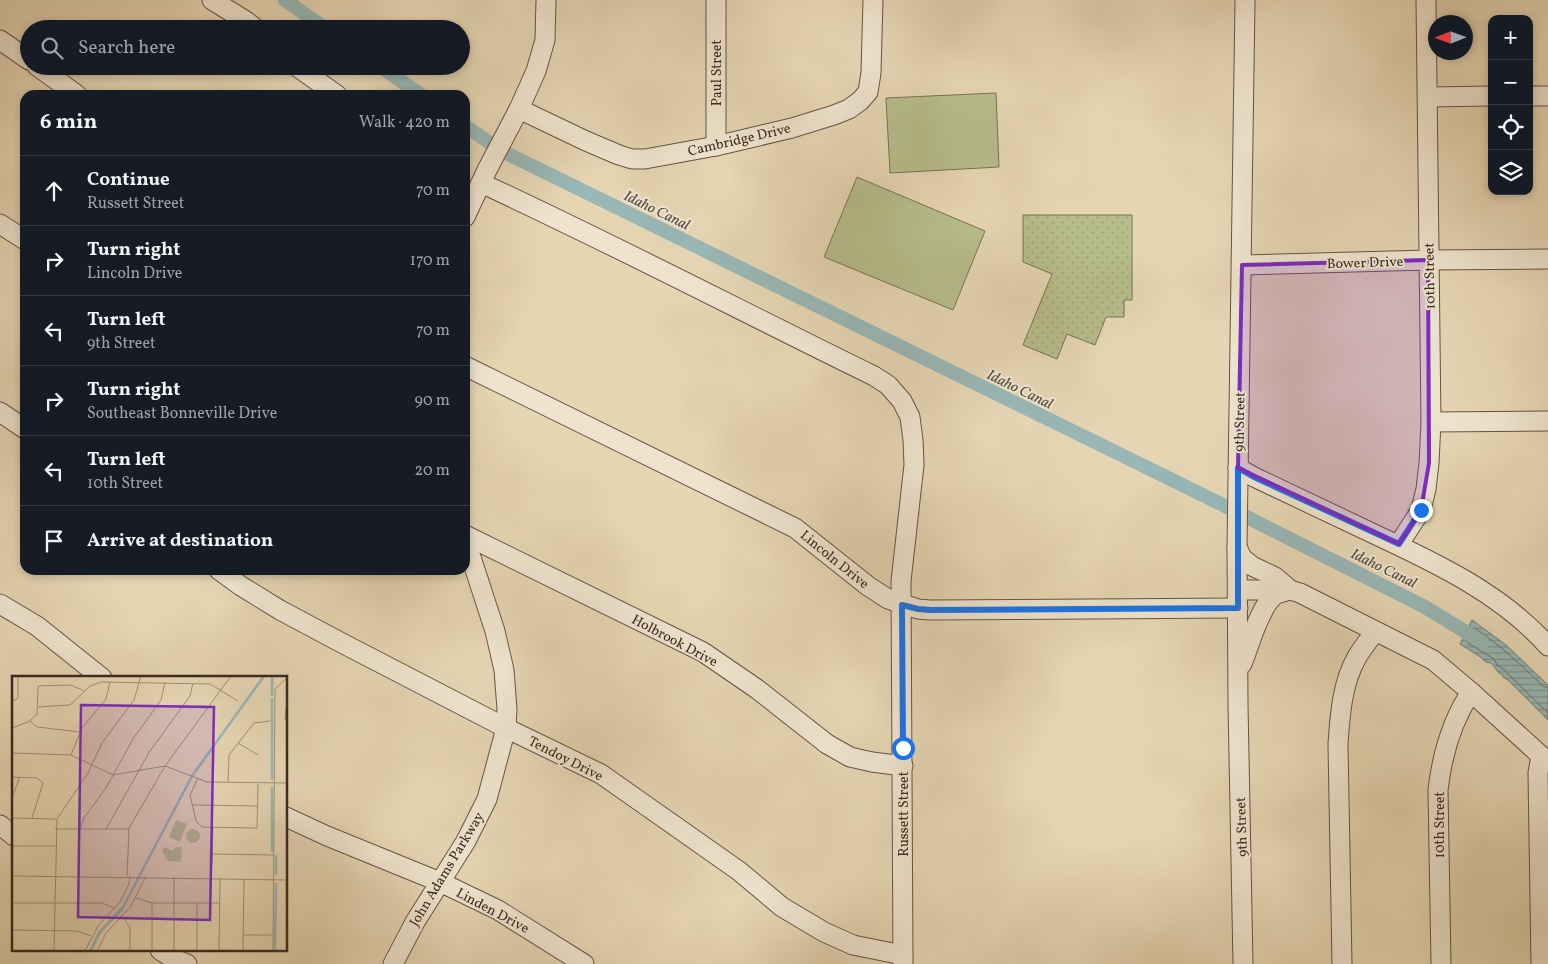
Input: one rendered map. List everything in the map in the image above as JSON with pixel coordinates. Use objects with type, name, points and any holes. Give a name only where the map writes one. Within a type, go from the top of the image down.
[{"type":"street","points":[[212,0],[244,20]]},
{"type":"street","points":[[470,201],[474,189],[490,166],[508,131],[536,71],[545,40],[546,0]]},
{"type":"street","name":"Paul Street","points":[[716,0],[716,146]]},
{"type":"street","name":"Cambridge Drive","points":[[519,109],[586,141],[632,159],[645,159],[716,146],[792,128],[849,109],[868,92],[871,73],[873,0]]},
{"type":"street","name":"9th Street","points":[[1243,964],[1237,546],[1245,0]]},
{"type":"street","name":"10th Street","points":[[1399,544],[1421,510],[1429,463],[1431,422],[1426,0]]},
{"type":"street","points":[[0,40],[20,54]]},
{"type":"street","points":[[49,75],[70,90]]},
{"type":"street","points":[[309,75],[330,90]]},
{"type":"street","points":[[1428,97],[1488,96]]},
{"type":"street","points":[[1533,96],[1548,96]]},
{"type":"street","name":"Russett Street","points":[[474,189],[587,232],[749,315],[874,376],[888,385],[902,401],[910,417],[914,465],[901,580],[903,959]]},
{"type":"street","points":[[0,224],[20,237]]},
{"type":"street","name":"Bower Drive","points":[[1242,265],[1548,259]]},
{"type":"street","name":"Lincoln Drive","points":[[470,368],[795,528],[868,586],[888,599],[902,605],[930,610],[1238,599],[1290,590]]},
{"type":"street","points":[[0,412],[20,426]]},
{"type":"street","points":[[1431,422],[1548,421]]},
{"type":"street","points":[[1238,468],[1399,544],[1460,576],[1545,636]]},
{"type":"street","name":"Holbrook Drive","points":[[470,537],[703,652],[757,689],[827,744],[850,757],[903,766]]},
{"type":"street","points":[[1237,546],[1242,558],[1252,566],[1274,577],[1290,590],[1300,593],[1433,660],[1545,759],[1538,772],[1541,964]]},
{"type":"street","name":"John Adams Parkway","points":[[393,964],[415,922],[466,841],[487,799],[506,728],[507,710],[504,670],[495,631],[470,554]]},
{"type":"street","name":"Tendoy Drive","points":[[226,575],[280,610],[506,728],[601,774],[739,871],[782,907],[824,932],[853,945],[903,959]]},
{"type":"street","points":[[1238,675],[1266,604],[1275,594],[1290,590]]},
{"type":"street","points":[[0,604],[37,626],[100,676]]},
{"type":"street","points":[[1342,964],[1338,744],[1340,716],[1348,676],[1357,657],[1375,632]]},
{"type":"street","name":"10th Street","points":[[1441,964],[1438,790],[1446,744],[1463,705],[1471,692]]},
{"type":"street","name":"Linden Drive","points":[[288,818],[327,836],[440,882],[498,910],[584,964]]},
{"type":"street","points":[[0,825],[12,834]]},
{"type":"street","points":[[163,952],[187,964]]},
{"type":"highlighted area","points":[[1428,260],[1429,463],[1421,510],[1399,544],[1238,468],[1242,265]]},
{"type":"green space","points":[[996,93],[999,167],[890,173],[886,98]]},
{"type":"green space","points":[[857,177],[985,231],[953,310],[824,257]]},
{"type":"green space","points":[[1023,215],[1132,215],[1132,300],[1124,300],[1124,317],[1106,317],[1095,345],[1067,334],[1057,359],[1023,345],[1052,274],[1023,262]]},
{"type":"water","points":[[1472,620],[1506,645],[1548,685],[1548,720],[1491,663],[1486,662],[1460,644]]},
{"type":"waterway","name":"Idaho Canal","points":[[285,0],[313,20]]},
{"type":"waterway","name":"Idaho Canal","points":[[393,75],[414,90]]},
{"type":"waterway","name":"Idaho Canal","points":[[470,129],[502,151],[1215,501],[1425,607],[1482,642]]},
{"type":"route","points":[[903,748],[902,605],[930,610],[989,611],[1238,608],[1238,468],[1399,544],[1421,510]]}]
